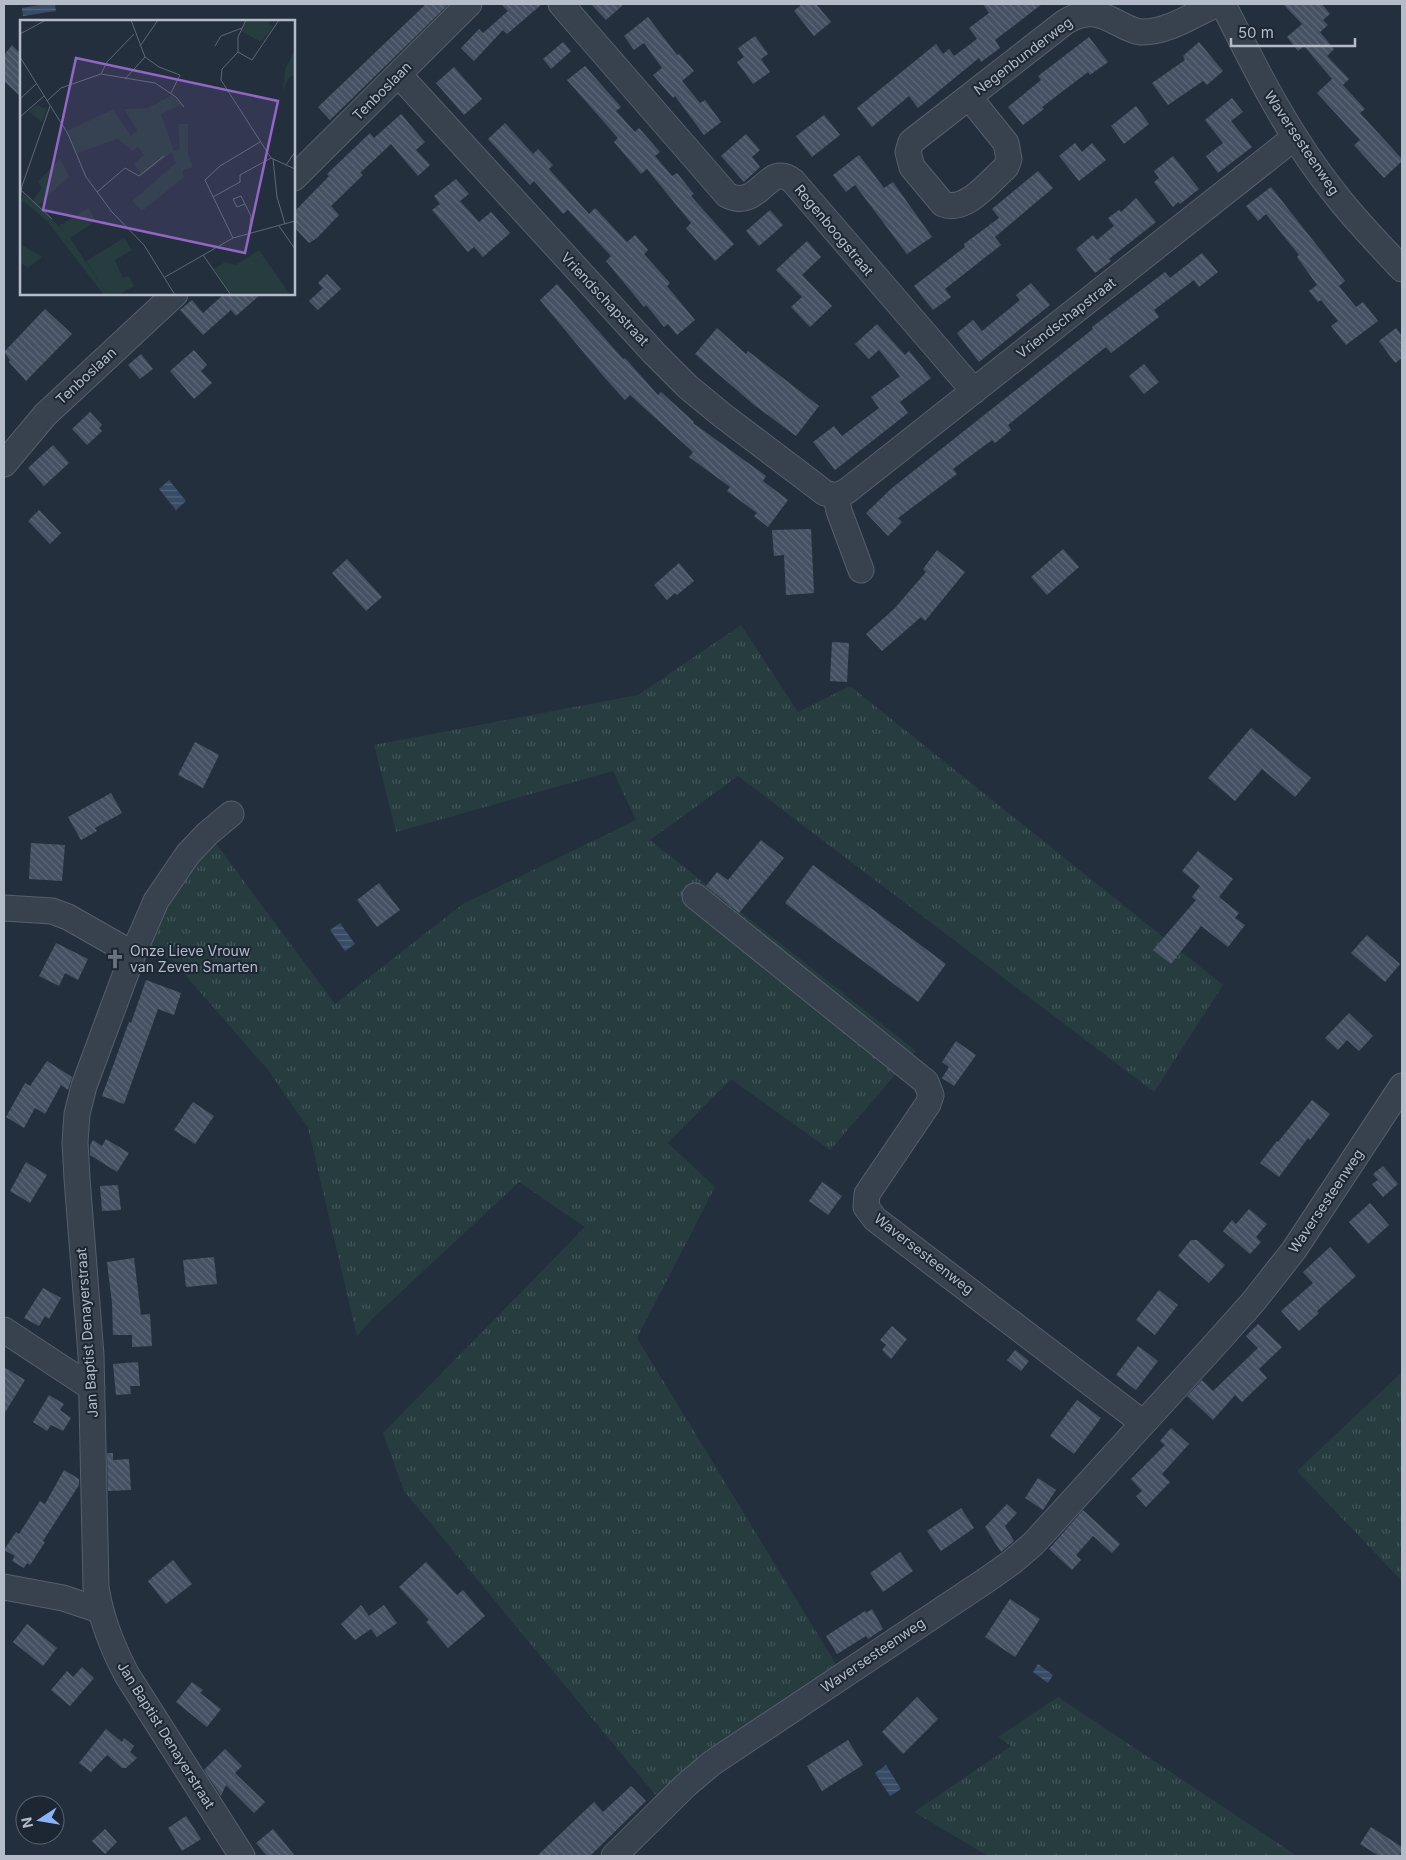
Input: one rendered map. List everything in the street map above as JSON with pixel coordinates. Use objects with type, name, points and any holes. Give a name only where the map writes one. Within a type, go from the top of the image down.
[{"type":"street","name":"Tenboslaan","points":[[295,177],[469,4]]},
{"type":"street","name":"Regenboogstraat","points":[[561,4],[727,195],[735,200],[750,197],[779,175],[787,176],[793,181],[974,391]]},
{"type":"street","name":"Negenbunderweg","points":[[969,97],[1076,16],[1087,13],[1102,16],[1140,32],[1155,31],[1217,4]]},
{"type":"street","name":"Waversesteenweg","points":[[1223,4],[1261,80],[1295,137],[1335,194],[1402,269]]},
{"type":"street","name":"Vriendschapstraat","points":[[399,75],[654,353],[688,387],[722,415],[825,492],[836,496],[847,491],[1295,137]]},
{"type":"street","name":"Tenboslaan","points":[[4,464],[45,414],[173,295]]},
{"type":"street","points":[[836,496],[838,511],[861,570]]},
{"type":"street","name":"Jan Baptist Denayerstraat","points":[[231,814],[207,834],[188,854],[156,901],[133,954],[84,1086],[77,1114],[75,1142],[91,1355],[96,1579],[99,1610],[112,1648],[127,1676],[242,1856]]},
{"type":"street","name":"Waversesteenweg","points":[[695,896],[926,1082],[931,1095],[928,1104],[867,1194],[866,1207],[875,1218],[1143,1423]]},
{"type":"street","points":[[4,908],[52,911],[68,917],[133,954]]},
{"type":"street","name":"Waversesteenweg","points":[[614,1856],[686,1785],[712,1763],[1012,1562],[1034,1543],[1217,1343],[1294,1250],[1402,1086]]},
{"type":"street","points":[[4,1330],[92,1388]]},
{"type":"street","points":[[4,1587],[63,1598],[99,1610]]},
{"type":"green space","points":[[741,625],[798,712],[850,686],[1223,985],[1154,1092],[738,776],[650,840],[916,1051],[830,1150],[731,1079],[668,1143],[715,1187],[637,1338],[837,1666],[700,1755],[658,1798],[404,1491],[383,1433],[585,1227],[519,1182],[373,1318],[357,1336],[308,1128],[268,1070],[174,962],[146,946],[170,900],[212,838],[335,1004],[463,904],[636,820],[613,771],[396,832],[374,745],[638,695]]},
{"type":"green space","points":[[1402,1372],[1402,1581],[1297,1471]]},
{"type":"green space","points":[[1058,1697],[1297,1856],[988,1856],[914,1812],[1011,1746],[998,1737]]},
{"type":"water","points":[[55,4],[56,11],[23,16],[22,8]]},
{"type":"water","points":[[169,480],[186,501],[176,510],[159,489]]},
{"type":"water","points":[[340,923],[355,944],[345,951],[330,930]]},
{"type":"water","points":[[1038,1664],[1053,1675],[1048,1683],[1033,1672]]},
{"type":"water","points":[[886,1765],[901,1789],[890,1796],[875,1773]]},
{"type":"building","points":[[426,4],[449,4],[330,120],[318,107]]},
{"type":"building","points":[[501,4],[542,4],[507,34],[503,30],[474,61],[461,48],[479,29],[483,33],[508,11]]},
{"type":"building","points":[[591,4],[624,4],[606,20]]},
{"type":"building","points":[[802,4],[816,4],[831,22],[814,36],[794,11]]},
{"type":"building","points":[[983,4],[1042,4],[995,40],[1000,48],[981,62],[979,58],[918,108],[909,96],[872,127],[857,108],[936,44],[943,54],[949,49],[954,56],[977,39],[969,28],[989,13]]},
{"type":"building","points":[[1283,4],[1322,4],[1330,14],[1323,20],[1328,25],[1320,32],[1334,49],[1327,56],[1349,79],[1343,85],[1365,109],[1360,113],[1402,159],[1384,178],[1354,145],[1360,140],[1317,93],[1332,79],[1304,46],[1298,51],[1287,37],[1302,24]]},
{"type":"building","points":[[648,17],[677,55],[679,54],[694,71],[682,81],[700,103],[705,100],[721,122],[704,135],[675,96],[673,98],[653,75],[662,68],[644,43],[634,50],[624,36]]},
{"type":"building","points":[[755,36],[768,54],[761,59],[770,72],[753,84],[737,62],[744,57],[738,48]]},
{"type":"building","points":[[1089,37],[1108,62],[1090,75],[1088,72],[1042,107],[1044,109],[1023,125],[1008,107],[1041,80],[1038,76]]},
{"type":"building","points":[[563,42],[571,51],[551,69],[543,59]]},
{"type":"building","points":[[1199,42],[1223,71],[1207,85],[1203,81],[1168,105],[1152,83],[1185,60],[1183,56]]},
{"type":"building","points":[[12,45],[20,53],[20,96],[4,81],[4,55]]},
{"type":"building","points":[[585,66],[621,107],[616,111],[635,132],[639,128],[660,152],[655,156],[672,176],[677,173],[694,194],[691,196],[734,244],[715,261],[686,228],[691,223],[647,169],[641,174],[614,142],[618,138],[567,80]]},
{"type":"building","points":[[454,67],[482,99],[464,115],[436,83]]},
{"type":"building","points":[[1232,98],[1243,112],[1231,121],[1252,147],[1218,173],[1206,156],[1223,143],[1205,120]]},
{"type":"building","points":[[1136,106],[1149,124],[1124,144],[1111,126]]},
{"type":"building","points":[[401,114],[425,142],[416,150],[430,165],[418,176],[391,144],[360,173],[363,175],[331,206],[339,215],[317,238],[309,243],[295,228],[295,211],[329,176],[327,174],[370,133],[374,138]]},
{"type":"building","points":[[824,115],[840,135],[812,157],[796,136]]},
{"type":"building","points":[[505,123],[533,154],[538,149],[553,165],[549,169],[589,214],[595,208],[627,242],[635,235],[648,250],[644,254],[670,283],[667,286],[695,320],[677,335],[668,324],[664,327],[646,305],[644,307],[606,261],[611,256],[568,210],[563,214],[534,181],[530,185],[488,139]]},
{"type":"building","points":[[746,134],[760,150],[752,157],[760,167],[744,182],[721,156]]},
{"type":"building","points":[[1075,143],[1082,152],[1092,143],[1106,160],[1079,181],[1059,156]]},
{"type":"building","points":[[859,155],[884,188],[893,182],[932,237],[907,254],[855,185],[846,192],[833,175]]},
{"type":"building","points":[[1173,156],[1199,189],[1180,204],[1178,202],[1173,207],[1154,182],[1159,178],[1154,171]]},
{"type":"building","points":[[1038,171],[1053,188],[995,237],[1001,245],[945,289],[951,297],[933,310],[914,286],[965,247],[964,244],[999,218],[992,209]]},
{"type":"building","points":[[456,179],[469,194],[460,201],[479,222],[491,212],[510,233],[483,257],[474,247],[468,252],[432,210],[440,204],[434,196]]},
{"type":"building","points":[[1271,187],[1345,281],[1339,286],[1356,307],[1363,302],[1378,321],[1346,345],[1331,326],[1338,321],[1321,300],[1318,302],[1309,291],[1317,285],[1297,257],[1299,255],[1266,214],[1258,221],[1246,206]]},
{"type":"building","points":[[1136,198],[1156,222],[1109,259],[1111,261],[1095,273],[1076,249],[1093,235],[1097,240],[1114,226],[1108,218],[1119,210],[1121,212]]},
{"type":"building","points":[[770,210],[783,225],[759,246],[746,231]]},
{"type":"building","points":[[807,241],[821,257],[802,275],[832,306],[810,327],[791,307],[802,297],[776,270]]},
{"type":"building","points":[[1202,253],[1218,272],[1199,287],[1194,280],[1154,310],[1159,317],[1111,353],[1106,347],[1065,379],[1008,425],[1011,430],[995,443],[992,440],[953,469],[957,474],[898,518],[902,522],[888,536],[866,513],[892,488],[1093,329],[1092,327],[1165,272],[1170,278]]},
{"type":"building","points":[[327,274],[341,289],[318,310],[309,301],[323,288],[318,283]]},
{"type":"building","points":[[1031,283],[1050,305],[979,362],[957,333],[973,320],[982,331],[1020,300],[1016,295]]},
{"type":"building","points":[[557,284],[623,359],[625,358],[658,395],[661,392],[693,423],[766,476],[763,481],[788,500],[768,527],[754,516],[757,513],[727,491],[730,487],[689,457],[693,452],[630,395],[625,400],[604,377],[540,300]]},
{"type":"building","points":[[223,295],[260,295],[236,316],[231,310],[203,335],[180,310],[192,300],[203,313]]},
{"type":"building","points":[[45,309],[72,334],[26,381],[9,362],[10,360],[4,352]]},
{"type":"building","points":[[877,324],[905,355],[909,351],[931,378],[900,402],[908,413],[835,470],[813,442],[834,426],[842,436],[879,408],[871,397],[900,376],[879,350],[869,359],[855,344]]},
{"type":"building","points":[[717,328],[746,354],[748,351],[819,406],[796,436],[753,404],[695,354]]},
{"type":"building","points":[[1396,328],[1402,336],[1402,358],[1395,363],[1379,341]]},
{"type":"building","points":[[194,350],[207,365],[201,371],[212,383],[194,399],[170,371]]},
{"type":"building","points":[[141,354],[153,369],[140,379],[128,365]]},
{"type":"building","points":[[1144,364],[1159,382],[1144,394],[1129,376]]},
{"type":"building","points":[[90,412],[102,425],[99,428],[102,431],[87,445],[72,429]]},
{"type":"building","points":[[53,445],[69,463],[44,486],[28,468]]},
{"type":"building","points":[[39,510],[61,533],[50,544],[28,521]]},
{"type":"building","points":[[811,529],[814,593],[786,595],[784,555],[774,556],[772,530]]},
{"type":"building","points":[[1063,549],[1079,567],[1047,595],[1031,577]]},
{"type":"building","points":[[937,550],[965,572],[925,621],[921,617],[882,651],[866,634],[894,609],[926,572],[923,569]]},
{"type":"building","points":[[347,559],[382,597],[366,611],[332,573]]},
{"type":"building","points":[[679,563],[694,581],[677,595],[675,593],[667,600],[654,585]]},
{"type":"building","points":[[832,642],[849,643],[847,682],[830,681]]},
{"type":"building","points":[[1251,728],[1311,778],[1295,797],[1262,769],[1235,801],[1208,778]]},
{"type":"building","points":[[195,742],[219,755],[203,788],[178,775]]},
{"type":"building","points":[[111,793],[122,813],[95,828],[97,831],[81,840],[68,817]]},
{"type":"building","points":[[761,840],[784,858],[739,913],[706,886],[717,872],[728,880]]},
{"type":"building","points":[[31,843],[65,845],[62,881],[29,879]]},
{"type":"building","points":[[1198,851],[1233,879],[1219,897],[1239,913],[1235,918],[1245,925],[1228,947],[1201,926],[1171,964],[1153,950],[1196,900],[1192,897],[1200,886],[1182,871]]},
{"type":"building","points":[[813,865],[946,964],[918,1002],[785,903]]},
{"type":"building","points":[[379,883],[400,910],[377,927],[357,900]]},
{"type":"building","points":[[1367,935],[1400,964],[1385,982],[1351,953]]},
{"type":"building","points":[[56,943],[88,959],[78,980],[65,973],[59,986],[39,976]]},
{"type":"building","points":[[146,980],[181,993],[174,1015],[158,1009],[124,1104],[102,1096]]},
{"type":"building","points":[[1349,1013],[1373,1036],[1359,1051],[1347,1040],[1338,1050],[1325,1038]]},
{"type":"building","points":[[956,1041],[976,1055],[954,1086],[942,1078],[949,1067],[942,1062]]},
{"type":"building","points":[[47,1061],[72,1077],[68,1090],[61,1085],[45,1114],[35,1108],[24,1128],[6,1117],[25,1083],[30,1086]]},
{"type":"building","points":[[1312,1100],[1330,1114],[1310,1140],[1308,1138],[1279,1177],[1260,1163]]},
{"type":"building","points":[[193,1102],[214,1116],[195,1144],[174,1130]]},
{"type":"building","points":[[106,1139],[129,1153],[117,1172],[90,1155],[90,1145],[93,1140],[102,1146]]},
{"type":"building","points":[[26,1162],[47,1175],[30,1203],[10,1191]]},
{"type":"building","points":[[1383,1166],[1398,1184],[1383,1197],[1372,1184],[1378,1180],[1373,1174]]},
{"type":"building","points":[[822,1182],[842,1196],[828,1215],[809,1201]]},
{"type":"building","points":[[118,1185],[121,1210],[102,1211],[100,1186]]},
{"type":"building","points":[[1370,1203],[1389,1225],[1368,1244],[1349,1222]]},
{"type":"building","points":[[1249,1209],[1267,1224],[1256,1237],[1261,1242],[1250,1254],[1223,1231],[1232,1220],[1236,1224]]},
{"type":"building","points":[[1191,1240],[1197,1240],[1225,1265],[1209,1283],[1178,1256]]},
{"type":"building","points":[[1330,1247],[1356,1276],[1317,1311],[1319,1313],[1299,1331],[1281,1311],[1313,1283],[1303,1272]]},
{"type":"building","points":[[214,1257],[217,1284],[186,1287],[183,1260]]},
{"type":"building","points":[[134,1258],[141,1315],[150,1314],[152,1346],[132,1347],[132,1335],[113,1335],[112,1303],[107,1262]]},
{"type":"building","points":[[43,1288],[61,1298],[49,1319],[45,1316],[39,1326],[24,1318]]},
{"type":"building","points":[[1159,1290],[1178,1305],[1155,1335],[1136,1320]]},
{"type":"building","points":[[1258,1324],[1282,1347],[1259,1369],[1267,1378],[1242,1402],[1235,1395],[1213,1420],[1187,1396],[1202,1380],[1213,1391],[1258,1348],[1246,1336]]},
{"type":"building","points":[[892,1326],[907,1339],[891,1359],[882,1350],[886,1345],[880,1340]]},
{"type":"building","points":[[1138,1346],[1158,1361],[1136,1390],[1116,1375]]},
{"type":"building","points":[[1015,1350],[1029,1361],[1021,1371],[1007,1360]]},
{"type":"building","points":[[138,1362],[140,1386],[130,1386],[131,1394],[116,1395],[113,1364]]},
{"type":"building","points":[[4,1367],[25,1380],[4,1414]]},
{"type":"building","points":[[49,1395],[64,1404],[60,1410],[71,1418],[63,1431],[51,1425],[47,1431],[33,1422]]},
{"type":"building","points":[[1077,1400],[1101,1418],[1074,1454],[1050,1436]]},
{"type":"building","points":[[1171,1428],[1189,1444],[1162,1474],[1170,1482],[1146,1507],[1136,1496],[1142,1491],[1131,1479],[1165,1445],[1160,1441]]},
{"type":"building","points":[[107,1453],[113,1453],[113,1460],[129,1459],[131,1490],[108,1491]]},
{"type":"building","points":[[64,1470],[79,1479],[79,1485],[30,1565],[27,1563],[24,1568],[12,1561],[15,1556],[4,1550],[16,1532],[19,1534],[40,1501],[45,1504]]},
{"type":"building","points":[[1038,1478],[1056,1490],[1043,1510],[1025,1498]]},
{"type":"building","points":[[1007,1504],[1017,1513],[1005,1526],[1014,1541],[1001,1552],[985,1527]]},
{"type":"building","points":[[961,1508],[974,1528],[941,1551],[927,1531]]},
{"type":"building","points":[[1083,1510],[1120,1544],[1112,1553],[1093,1536],[1076,1555],[1081,1560],[1072,1570],[1049,1549]]},
{"type":"building","points":[[900,1552],[913,1571],[883,1592],[870,1573]]},
{"type":"building","points":[[173,1560],[192,1584],[166,1604],[148,1581]]},
{"type":"building","points":[[426,1562],[457,1595],[463,1590],[485,1616],[448,1648],[426,1622],[429,1620],[399,1587]]},
{"type":"building","points":[[1010,1599],[1040,1619],[1015,1657],[985,1637]]},
{"type":"building","points":[[361,1605],[369,1616],[384,1605],[397,1623],[377,1637],[371,1629],[355,1640],[341,1624]]},
{"type":"building","points":[[872,1609],[883,1629],[868,1639],[866,1636],[837,1654],[826,1636],[865,1611],[866,1613]]},
{"type":"building","points":[[27,1624],[57,1648],[43,1666],[13,1642]]},
{"type":"building","points":[[82,1667],[94,1678],[70,1706],[51,1690],[67,1671],[73,1677]]},
{"type":"building","points":[[192,1682],[203,1690],[200,1693],[221,1709],[207,1727],[176,1702]]},
{"type":"building","points":[[917,1697],[938,1719],[903,1754],[882,1732]]},
{"type":"building","points":[[106,1729],[122,1742],[124,1738],[134,1746],[130,1752],[137,1758],[126,1768],[122,1768],[107,1755],[91,1772],[79,1763]]},
{"type":"building","points":[[848,1740],[863,1765],[822,1791],[807,1766]]},
{"type":"building","points":[[225,1749],[242,1766],[235,1773],[265,1802],[254,1813],[226,1785],[221,1796],[204,1770]]},
{"type":"building","points":[[631,1786],[646,1801],[590,1856],[537,1856],[594,1802],[603,1812]]},
{"type":"building","points":[[186,1816],[201,1839],[182,1851],[168,1828]]},
{"type":"building","points":[[1371,1827],[1402,1847],[1399,1856],[1379,1856],[1360,1844]]},
{"type":"building","points":[[105,1829],[117,1842],[105,1854],[92,1841]]},
{"type":"building","points":[[273,1829],[295,1856],[267,1856],[256,1843]]},
{"type":"place","name":"Onze Lieve Vrouw van Zeven Smarten","points":[[115,959]]}]
